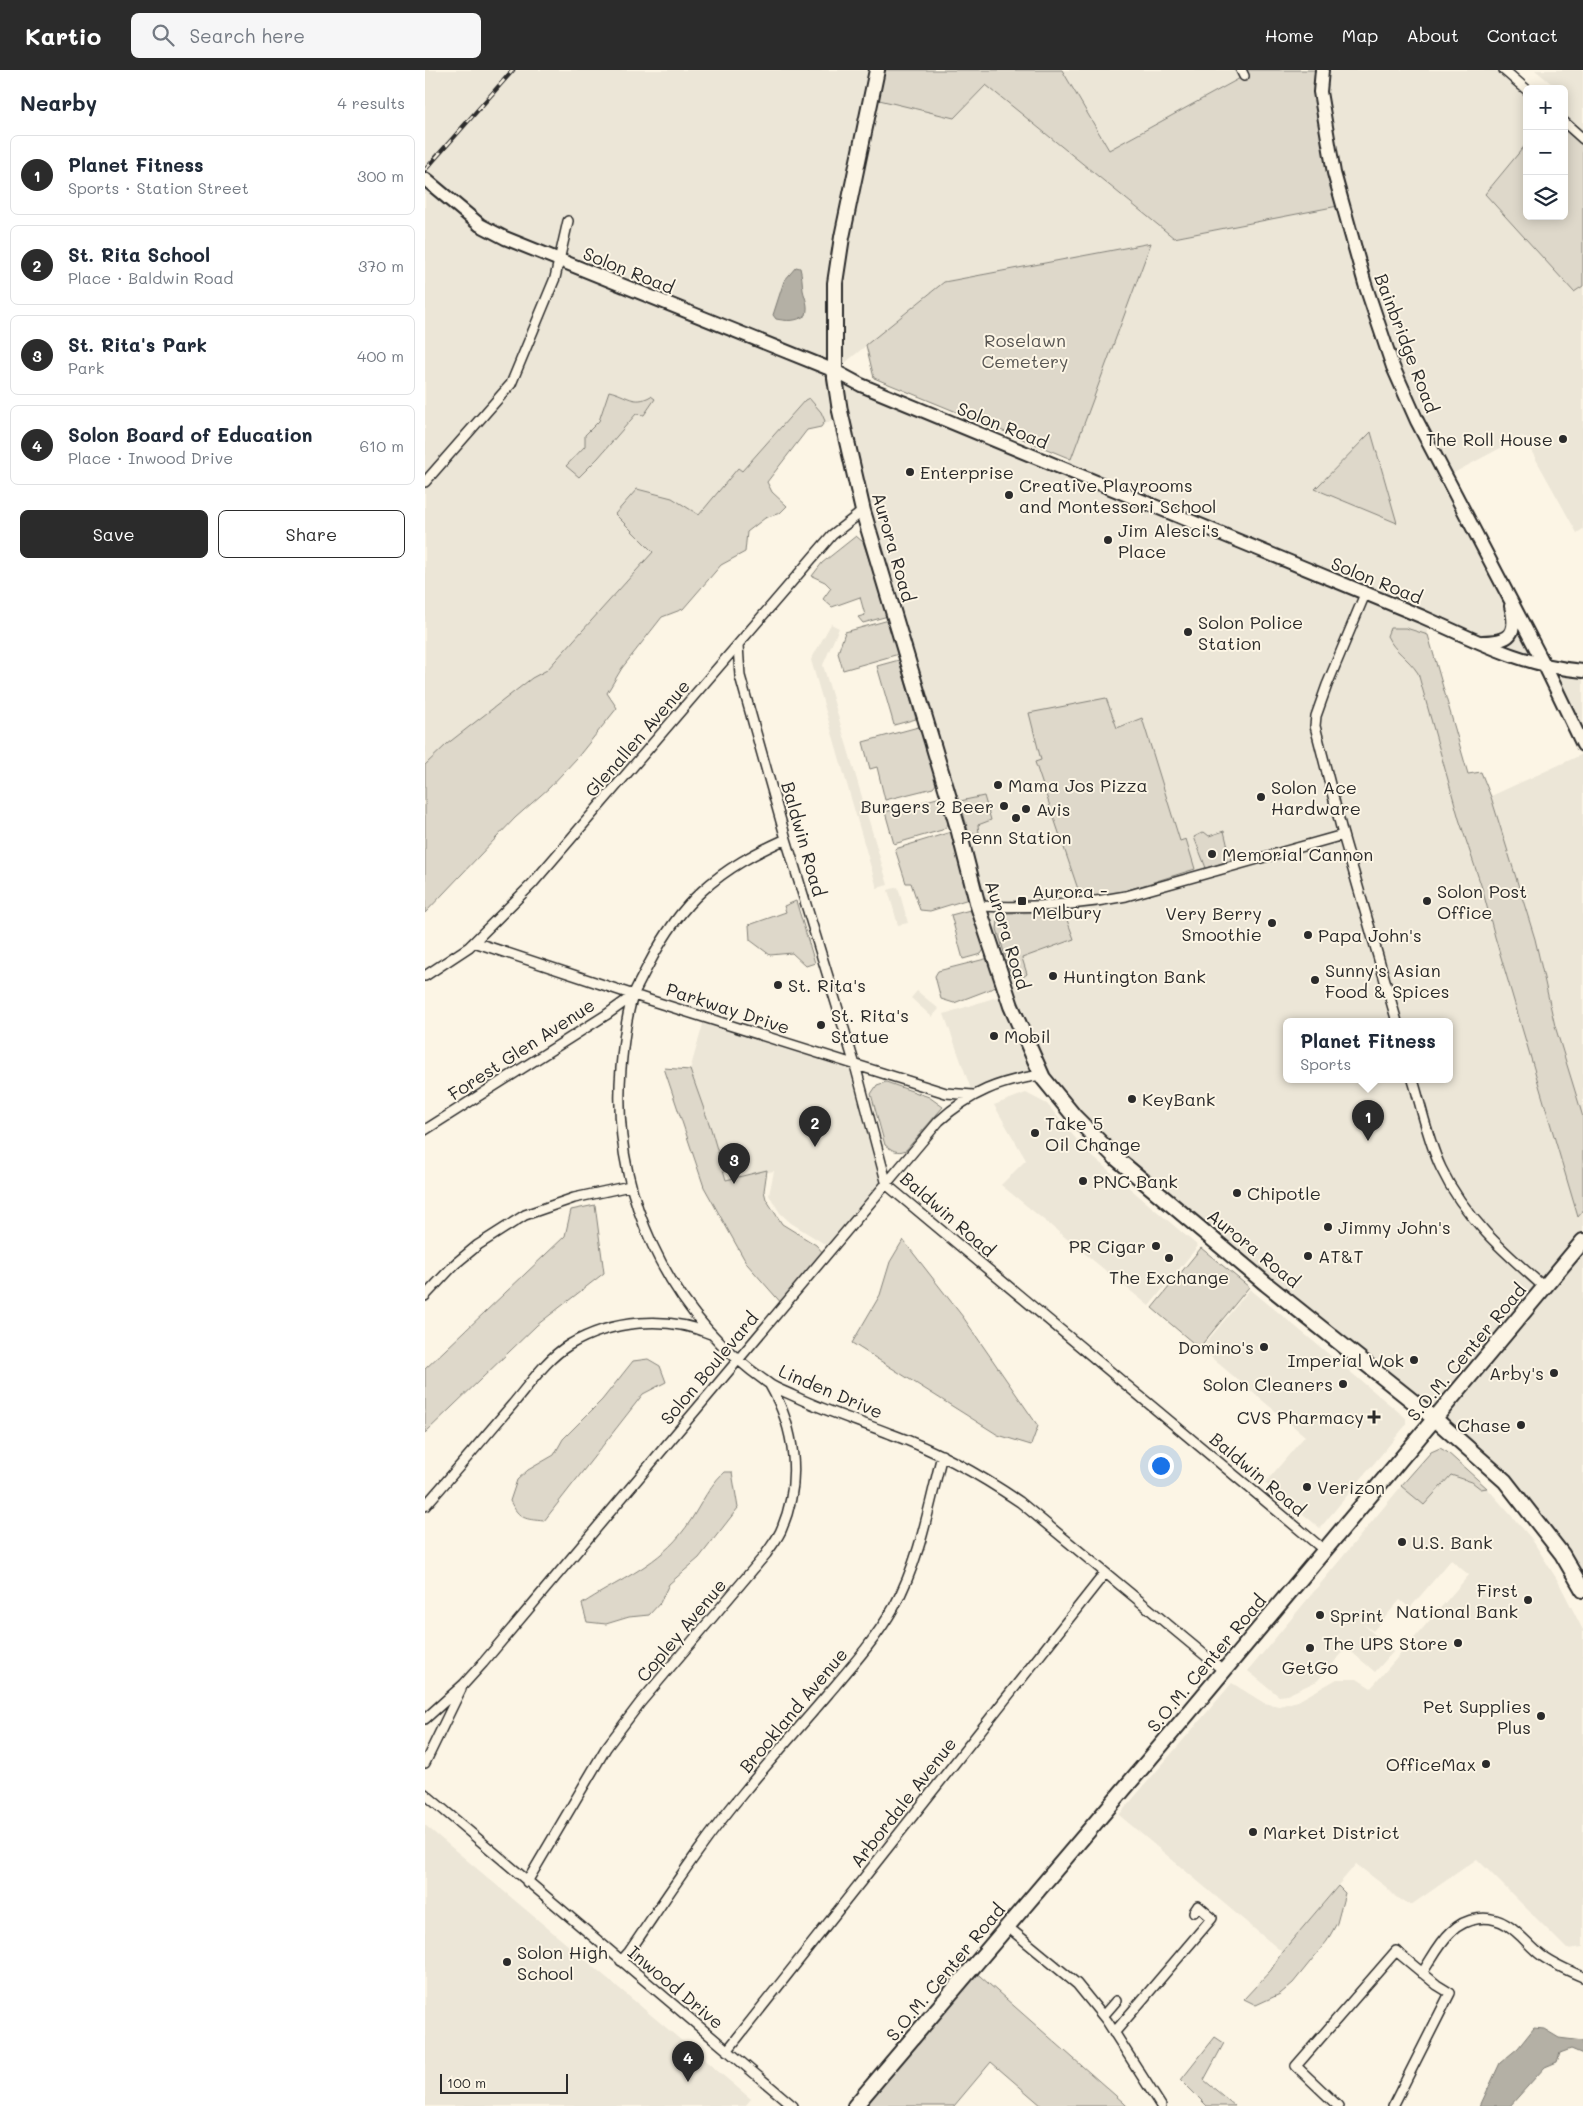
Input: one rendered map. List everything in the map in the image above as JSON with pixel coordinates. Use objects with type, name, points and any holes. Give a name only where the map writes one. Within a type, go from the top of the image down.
[{"type":"main road","name":"Aurora Road","points":[[877,70],[842,237],[835,283],[835,371],[840,411],[863,511],[959,828],[978,906],[1011,1006],[1041,1075],[1074,1116],[1116,1158],[1266,1284],[1435,1419],[1509,1486],[1561,1554],[1583,1590]]},
{"type":"main road","name":"S.O.M. Center Road","points":[[855,2106],[1008,1927],[1583,1240]]},
{"type":"street","name":"Bainbridge Road","points":[[1322,70],[1320,92],[1334,173],[1365,284],[1393,367],[1417,422],[1508,594],[1583,745]]},
{"type":"street","points":[[1504,70],[1523,87]]},
{"type":"street","points":[[1568,126],[1583,139]]},
{"type":"street","name":"Solon Road","points":[[425,179],[480,225],[505,238],[835,371],[861,385],[1510,656],[1545,666],[1583,671]]},
{"type":"street","points":[[425,482],[511,384],[555,278],[568,221]]},
{"type":"street","name":"Glenallen Avenue","points":[[425,976],[475,942],[533,884],[832,535],[863,511]]},
{"type":"street","points":[[1365,594],[1316,716],[1317,737],[1396,1018]]},
{"type":"street","points":[[1479,642],[1495,642],[1507,639],[1513,631],[1513,617],[1508,594]]},
{"type":"street","name":"Baldwin Road","points":[[738,645],[740,676],[786,839],[855,1065],[887,1185],[1324,1550]]},
{"type":"street","points":[[978,906],[1023,908],[1071,906],[1097,902],[1126,896],[1343,835]]},
{"type":"street","name":"Linden Drive","points":[[786,839],[733,866],[701,892],[668,932],[634,995],[623,1044],[619,1109],[622,1137],[630,1186],[649,1238],[665,1269],[690,1306],[715,1335],[738,1359],[770,1384],[810,1404],[942,1455],[990,1482],[1020,1502],[1223,1671]]},
{"type":"street","name":"Parkway Drive","points":[[475,942],[634,995],[946,1094],[973,1095]]},
{"type":"street","name":"Forest Glen Avenue","points":[[425,1130],[606,1015],[634,995]]},
{"type":"street","name":"Solon Boulevard","points":[[425,1719],[463,1684],[887,1185],[918,1144],[939,1121],[973,1095],[1001,1084],[1041,1075]]},
{"type":"street","points":[[1414,1083],[1441,1167],[1461,1202],[1471,1217],[1490,1238],[1544,1287]]},
{"type":"street","points":[[425,1296],[455,1264],[478,1245],[525,1215],[574,1198],[630,1186]]},
{"type":"street","points":[[425,1506],[542,1369],[568,1346],[596,1331],[631,1323],[693,1326],[715,1335]]},
{"type":"street","name":"Copley Avenue","points":[[527,1882],[606,1748],[640,1703],[766,1554],[782,1530],[791,1502],[795,1467],[790,1435],[778,1400],[770,1384]]},
{"type":"street","name":"Brookland Avenue","points":[[621,1961],[707,1838],[742,1794],[849,1669],[874,1638],[894,1608],[906,1583],[917,1552],[942,1455]]},
{"type":"street","name":"Arbordale Avenue","points":[[727,2051],[1105,1573]]},
{"type":"street","points":[[425,1763],[463,1684]]},
{"type":"street","name":"Inwood Drive","points":[[425,1794],[793,2106]]},
{"type":"street","points":[[1114,2033],[1212,1918],[1198,1906],[1193,1912]]},
{"type":"street","points":[[1422,1973],[1443,1940],[1453,1930],[1469,1920],[1485,1918],[1509,1926],[1557,1966],[1583,1977]]},
{"type":"street","points":[[1008,1927],[1077,1984],[1103,2016],[1161,2106]]},
{"type":"street","points":[[1338,2106],[1296,2066],[1396,1951],[1437,1985],[1450,1993],[1393,2106]]},
{"type":"street","points":[[1103,2016],[1116,2001]]},
{"type":"shaded area","points":[[425,70],[970,70],[1174,238],[1343,205],[1322,70],[1504,70],[1523,87],[1523,220],[1568,220],[1568,85],[1553,85],[1535,70],[1583,70],[1583,529],[1577,533],[1523,436],[1446,477],[1545,666],[1423,618],[1476,803],[1583,754],[1583,1590],[1513,1490],[1116,1158],[1042,1075],[973,1095],[944,1014],[1006,994],[842,418],[807,430],[425,805]],"holes":[[[1151,243],[1065,469],[835,371],[944,282]],[[1371,432],[1396,522],[1316,489]]]},
{"type":"shaded area","points":[[1062,70],[1241,70],[1244,76],[1109,150]]},
{"type":"shaded area","points":[[796,267],[800,268],[801,271],[807,305],[806,315],[799,319],[776,319],[773,315],[784,281]]},
{"type":"shaded area","points":[[831,624],[839,628],[823,665],[888,885],[877,888],[811,660]]},
{"type":"shaded area","points":[[1545,666],[1583,671],[1583,745]]},
{"type":"shaded area","points":[[898,887],[908,923],[898,925],[888,890]]},
{"type":"shaded area","points":[[917,991],[939,1009],[932,1017],[911,998]]},
{"type":"shaded area","points":[[705,1017],[848,1063],[880,1182],[831,1248],[791,1223],[780,1213],[769,1195],[774,1171],[726,1180],[690,1070]]},
{"type":"shaded area","points":[[1026,1093],[1047,1104],[1087,1152],[1198,1246],[1149,1306],[1001,1185],[1026,1160],[994,1105]]},
{"type":"shaded area","points":[[1250,1289],[1406,1418],[1406,1425],[1320,1528],[1265,1483],[1305,1436],[1201,1349]]},
{"type":"shaded area","points":[[1440,1448],[1487,1488],[1531,1538],[1558,1581],[1583,1630],[1583,1947],[1567,1949],[1477,1859],[1411,1905],[1396,1897],[1356,1864],[1282,1952],[1119,1815],[1232,1683],[1264,1703],[1279,1706],[1298,1701],[1337,1679],[1357,1679],[1371,1688],[1469,1575],[1451,1560],[1410,1608],[1400,1600],[1373,1631],[1362,1623],[1393,1652],[1375,1672],[1347,1648],[1317,1681],[1287,1695],[1279,1696],[1248,1671],[1423,1460],[1431,1452]]},
{"type":"shaded area","name":"Solon High School","points":[[425,1825],[751,2099],[745,2106],[425,2106]]},
{"type":"shaded area","points":[[1534,2028],[1544,2029],[1559,2038],[1583,2041],[1583,2054],[1571,2049],[1560,2053],[1557,2062],[1545,2067],[1510,2106],[1480,2106],[1500,2063],[1518,2048]]},
{"type":"green space","points":[[877,70],[1062,70],[1109,150],[1244,76],[1241,70],[1322,70],[1343,205],[1174,238],[986,85],[954,118],[871,98]]},
{"type":"green space","points":[[1568,126],[1583,139],[1583,286],[1574,292],[1485,194],[1523,148],[1523,220],[1568,220]]},
{"type":"green space","name":"Roselawn Cemetery","points":[[1151,243],[1071,459],[874,378],[866,345],[944,282]]},
{"type":"green space","points":[[609,391],[635,400],[651,396],[655,399],[644,415],[636,414],[579,477],[566,466],[585,446],[585,435],[599,421]]},
{"type":"green space","points":[[809,398],[821,412],[825,421],[821,427],[807,430],[767,482],[772,492],[787,506],[780,513],[765,518],[747,532],[745,552],[721,565],[683,609],[662,617],[622,668],[607,693],[617,708],[577,758],[549,788],[515,818],[425,913],[425,765],[447,744],[532,678],[547,670],[653,552],[615,514],[637,489],[672,498],[699,515],[738,468],[742,471],[805,400]]},
{"type":"green space","points":[[1371,432],[1397,523],[1315,489]]},
{"type":"green space","points":[[856,536],[863,542],[888,616],[863,623],[858,617],[865,615],[860,597],[832,607],[823,599],[831,588],[825,582],[812,576],[822,563]]},
{"type":"green space","points":[[889,620],[899,654],[843,670],[838,653],[845,632]]},
{"type":"green space","points":[[1390,628],[1406,628],[1428,635],[1468,774],[1481,772],[1491,797],[1535,939],[1555,1026],[1583,1117],[1583,1211],[1578,1217],[1482,888],[1459,819],[1418,673],[1390,642],[1387,636]]},
{"type":"green space","points":[[899,660],[916,719],[894,725],[877,666]]},
{"type":"green space","points":[[1106,698],[1117,728],[1142,718],[1180,841],[1186,839],[1195,869],[1083,904],[1035,762],[1041,760],[1029,713]]},
{"type":"green space","points":[[922,726],[937,783],[933,788],[885,800],[877,767],[870,769],[863,742]]},
{"type":"green space","points":[[984,796],[991,820],[978,825],[979,833],[969,834],[960,801]]},
{"type":"green space","points":[[941,797],[949,821],[947,826],[942,830],[894,844],[885,812]]},
{"type":"green space","points":[[1224,831],[1231,860],[1206,868],[1194,837],[1204,832],[1209,836]]},
{"type":"green space","points":[[951,832],[972,898],[930,911],[920,910],[911,883],[906,883],[895,849]]},
{"type":"green space","points":[[796,901],[815,963],[806,966],[792,953],[770,955],[750,940],[749,925],[786,912],[784,906]]},
{"type":"green space","points":[[974,909],[985,948],[981,954],[963,959],[951,915]]},
{"type":"green space","points":[[1064,912],[1074,939],[1022,958],[1027,974],[1018,981],[1011,975],[997,929],[998,921],[1008,913]]},
{"type":"green space","points":[[989,958],[996,987],[954,1003],[941,999],[935,976],[938,971]]},
{"type":"green space","points":[[664,1068],[690,1070],[711,1129],[726,1180],[767,1170],[764,1191],[766,1199],[782,1224],[816,1245],[825,1255],[783,1305],[747,1264],[704,1187]]},
{"type":"green space","points":[[886,1082],[929,1097],[943,1107],[906,1150],[900,1152],[885,1145],[871,1094],[877,1085]]},
{"type":"green space","points":[[595,1205],[604,1273],[537,1325],[425,1433],[425,1369],[565,1236],[571,1210]]},
{"type":"green space","points":[[903,1240],[963,1317],[1038,1426],[1031,1445],[998,1435],[852,1343],[880,1295],[890,1262]]},
{"type":"green space","points":[[1201,1248],[1249,1287],[1199,1348],[1152,1308]]},
{"type":"green space","points":[[648,1359],[660,1366],[666,1382],[643,1394],[544,1521],[528,1519],[520,1515],[510,1501],[517,1480],[528,1470],[554,1455],[563,1439],[602,1400],[633,1361]]},
{"type":"green space","points":[[1440,1448],[1487,1488],[1481,1489],[1472,1482],[1451,1475],[1424,1505],[1401,1486],[1431,1452]]},
{"type":"green space","points":[[724,1472],[732,1472],[738,1508],[699,1558],[669,1584],[660,1603],[649,1615],[629,1617],[606,1624],[587,1622],[582,1604],[634,1573],[670,1546],[686,1527],[711,1487]]},
{"type":"green space","points":[[1338,1886],[1345,1893],[1337,1923],[1327,1941],[1293,1983],[1280,1994],[1256,2005],[1244,1999],[1271,1970],[1282,1952]]},
{"type":"green space","points":[[972,1969],[1127,2106],[1042,2106],[991,2062],[954,2106],[855,2106]]},
{"type":"green space","points":[[1215,2037],[1224,2043],[1204,2080],[1235,2106],[1207,2106],[1181,2080]]},
{"type":"railway","points":[[425,170],[513,70]]},
{"type":"place","name":"The Roll House","points":[[1563,439]]},
{"type":"place","name":"Enterprise","points":[[910,472]]},
{"type":"place","name":"Creative Playrooms and Montessori School","points":[[1009,495]]},
{"type":"place","name":"Jim Alesci's Place","points":[[1108,540]]},
{"type":"place","name":"Solon Police Station","points":[[1188,632]]},
{"type":"place","name":"Mama Jos Pizza","points":[[998,785]]},
{"type":"place","name":"Solon Ace Hardware","points":[[1261,797]]},
{"type":"place","name":"Burgers 2 Beer","points":[[1004,806]]},
{"type":"place","name":"Avis","points":[[1026,809]]},
{"type":"place","name":"Penn Station","points":[[1016,818]]},
{"type":"place","name":"Memorial Cannon","points":[[1212,854]]},
{"type":"place","name":"Aurora - Melbury","points":[[1022,901]]},
{"type":"place","name":"Solon Post Office","points":[[1427,901]]},
{"type":"place","name":"Very Berry Smoothie","points":[[1272,923]]},
{"type":"place","name":"Papa John's","points":[[1308,935]]},
{"type":"place","name":"Huntington Bank","points":[[1053,976]]},
{"type":"place","name":"Sunny's Asian Food & Spices","points":[[1315,980]]},
{"type":"place","name":"St. Rita's","points":[[778,985]]},
{"type":"place","name":"St. Rita's Statue","points":[[821,1025]]},
{"type":"place","name":"Mobil","points":[[994,1036]]},
{"type":"place","name":"KeyBank","points":[[1132,1099]]},
{"type":"place","name":"Take 5 Oil Change","points":[[1035,1133]]},
{"type":"place","name":"Planet Fitness","points":[[1368,1141]]},
{"type":"place","name":"St. Rita School","points":[[815,1147]]},
{"type":"place","name":"PNC Bank","points":[[1083,1181]]},
{"type":"place","name":"St. Rita's Park","points":[[734,1184]]},
{"type":"place","name":"Chipotle","points":[[1237,1193]]},
{"type":"place","name":"Jimmy John's","points":[[1328,1227]]},
{"type":"place","name":"PR Cigar","points":[[1156,1246]]},
{"type":"place","name":"AT&T","points":[[1308,1256]]},
{"type":"place","name":"The Exchange","points":[[1169,1258]]},
{"type":"place","name":"Domino's","points":[[1264,1347]]},
{"type":"place","name":"Imperial Wok","points":[[1414,1360]]},
{"type":"place","name":"Arby's","points":[[1554,1373]]},
{"type":"place","name":"Solon Cleaners","points":[[1343,1384]]},
{"type":"place","name":"CVS Pharmacy","points":[[1374,1417]]},
{"type":"place","name":"Chase","points":[[1521,1425]]},
{"type":"place","name":"Verizon","points":[[1307,1487]]},
{"type":"place","name":"U.S. Bank","points":[[1402,1542]]},
{"type":"place","name":"First National Bank","points":[[1528,1600]]},
{"type":"place","name":"Sprint","points":[[1320,1615]]},
{"type":"place","name":"The UPS Store","points":[[1458,1643]]},
{"type":"place","name":"GetGo","points":[[1310,1648]]},
{"type":"place","name":"Pet Supplies Plus","points":[[1541,1716]]},
{"type":"place","name":"OfficeMax","points":[[1486,1764]]},
{"type":"place","name":"Market District","points":[[1253,1832]]},
{"type":"place","name":"Solon High School","points":[[507,1962]]},
{"type":"place","name":"Solon Board of Education","points":[[688,2082]]}]
